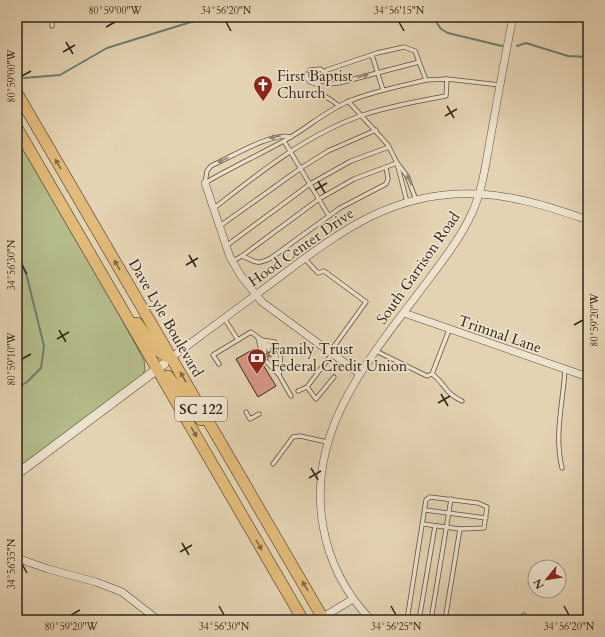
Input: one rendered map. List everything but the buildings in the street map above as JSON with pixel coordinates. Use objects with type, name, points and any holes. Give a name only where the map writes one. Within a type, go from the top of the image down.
[{"type":"main road","name":"Dave Lyle Boulevard","points":[[17,93],[303,620]]},
{"type":"main road","name":"Dave Lyle Boulevard","points":[[17,128],[114,294],[164,363],[237,471],[323,619]]},
{"type":"main road","points":[[114,294],[164,356],[163,370],[166,372],[237,471]]},
{"type":"street","name":"South Garrison Road","points":[[371,620],[353,599],[334,562],[325,538],[321,514],[320,490],[322,465],[327,442],[344,400],[360,374],[463,232],[473,212],[478,194],[513,17]]},
{"type":"street","points":[[205,183],[226,246],[233,261],[241,276],[262,302],[360,374]]},
{"type":"street","name":"Hood Center Drive","points":[[164,363],[304,258],[351,226],[371,215],[407,202],[444,195],[478,194],[530,201],[588,220]]},
{"type":"street","name":"Trimnal Lane","points":[[404,313],[588,378]]},
{"type":"street","points":[[17,474],[164,363]]},
{"type":"street","points":[[17,558],[122,592],[158,620]]},
{"type":"street","points":[[323,619],[353,599]]},
{"type":"lane","points":[[52,26],[53,17]]},
{"type":"lane","points":[[419,62],[339,83],[327,84],[322,76],[327,70],[370,55],[404,47],[415,52],[419,62],[426,80]]},
{"type":"lane","points":[[370,55],[383,90]]},
{"type":"lane","points":[[310,70],[320,69],[325,72]]},
{"type":"lane","points":[[308,74],[306,76],[310,82],[316,84],[324,80]]},
{"type":"lane","points":[[205,183],[232,167],[291,137],[348,101],[383,90],[426,80],[446,79],[500,85]]},
{"type":"lane","points":[[213,209],[291,151],[328,131],[362,115],[408,103],[446,96],[446,79]]},
{"type":"lane","points":[[307,95],[314,93],[324,95],[339,106]]},
{"type":"lane","points":[[348,101],[376,130],[389,147],[397,163],[407,176],[416,200]]},
{"type":"lane","points":[[219,226],[301,168],[328,152],[376,130]]},
{"type":"lane","points":[[205,183],[207,171],[211,166],[271,137],[285,135],[291,137]]},
{"type":"lane","points":[[284,141],[329,216]]},
{"type":"lane","points":[[226,246],[310,184],[351,161],[389,147]]},
{"type":"lane","points":[[233,261],[242,256],[319,199],[354,179],[397,163]]},
{"type":"lane","points":[[397,163],[407,202]]},
{"type":"lane","points":[[242,256],[255,264],[260,264],[271,258],[329,216],[386,184],[388,179],[386,167]]},
{"type":"lane","points":[[298,391],[306,387],[366,302],[324,271],[318,273],[304,258]]},
{"type":"lane","points":[[224,318],[238,340]]},
{"type":"lane","points":[[432,374],[449,330]]},
{"type":"lane","points":[[219,364],[213,355],[251,332],[259,339],[267,351],[259,339]]},
{"type":"lane","points":[[259,339],[275,342],[281,357],[279,375]]},
{"type":"lane","points":[[376,351],[427,376],[432,374]]},
{"type":"lane","points":[[279,375],[271,358],[291,396]]},
{"type":"lane","points":[[562,468],[558,453],[558,434],[565,370]]},
{"type":"lane","points":[[432,374],[440,380],[451,396],[462,401]]},
{"type":"lane","points":[[306,387],[316,399],[334,377]]},
{"type":"lane","points":[[246,412],[250,419],[259,414]]},
{"type":"lane","points":[[273,464],[293,437],[300,436],[327,442]]},
{"type":"lane","points":[[407,620],[425,510],[428,498],[451,499],[484,504],[487,507],[484,528],[460,529],[423,524]]},
{"type":"lane","points":[[431,620],[448,527],[448,513],[451,499]]},
{"type":"lane","points":[[425,510],[486,518]]},
{"type":"lane","points":[[419,620],[435,526]]},
{"type":"lane","points":[[445,620],[460,529]]},
{"type":"lane","points":[[524,614],[525,620]]},
{"type":"green space","points":[[17,134],[73,230],[144,360],[145,369],[142,378],[17,470]]},
{"type":"waterway","points":[[24,78],[60,75],[107,48],[207,17]]},
{"type":"waterway","points":[[433,17],[441,29],[448,33],[502,46]]},
{"type":"waterway","points":[[517,46],[526,43],[568,56],[588,57]]},
{"type":"waterway","points":[[17,251],[27,277],[44,346],[41,368],[27,382],[17,388]]},
{"type":"place","name":"First Baptist Church","points":[[263,102]]},
{"type":"place","name":"Family Trust Federal Credit Union","points":[[257,375]]}]
